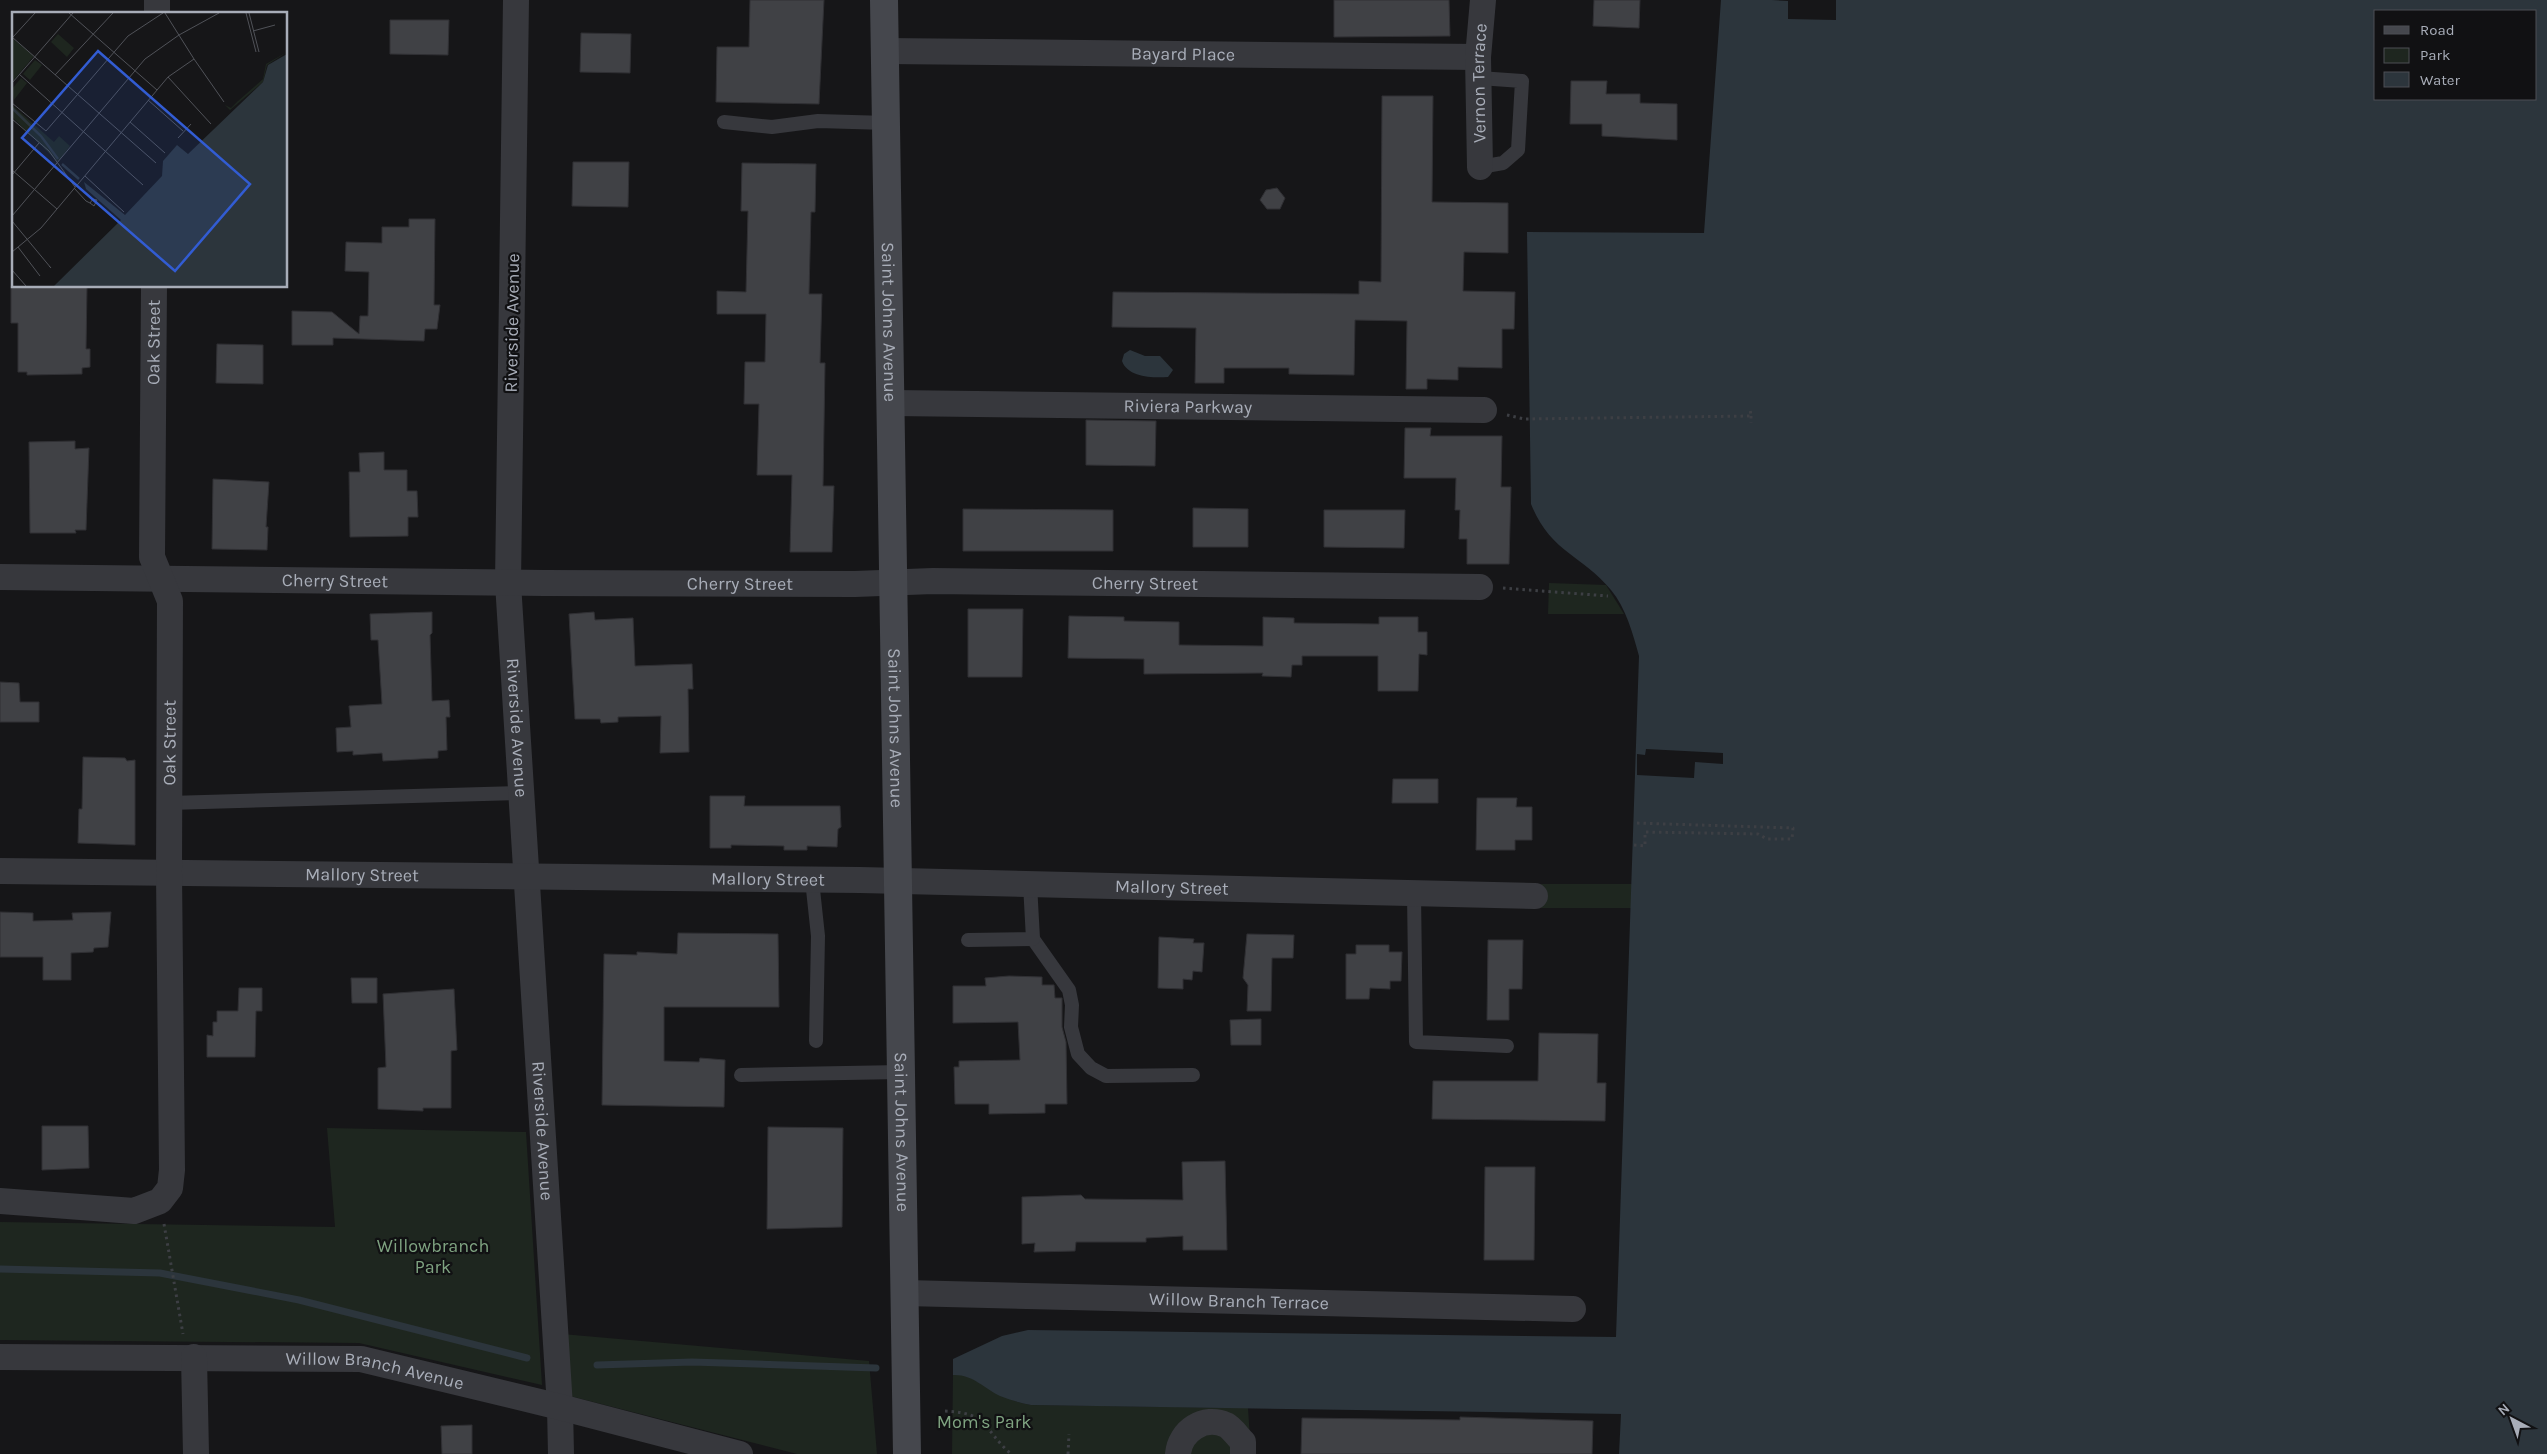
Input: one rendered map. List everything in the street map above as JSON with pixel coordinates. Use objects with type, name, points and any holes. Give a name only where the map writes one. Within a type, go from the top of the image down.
[{"type":"main road","name":"Saint Johns Avenue","points":[[884,0],[892,403],[893,584],[907,1454]]},
{"type":"street","name":"Riverside Avenue","points":[[516,0],[508,583],[562,1454]]},
{"type":"street","name":"Vernon Terrace","points":[[1480,166],[1479,68],[1484,0]]},
{"type":"street","name":"Bayard Place","points":[[886,51],[1479,68]]},
{"type":"street","name":"Oak Street","points":[[0,1201],[134,1211],[160,1201],[170,1188],[172,1170],[169,873],[170,601],[152,557],[154,288]]},
{"type":"street","name":"Riviera Parkway","points":[[892,403],[1484,410]]},
{"type":"street","name":"Cherry Street","points":[[0,577],[508,583],[893,584],[934,581],[1480,587]]},
{"type":"street","name":"Mallory Street","points":[[0,871],[898,881],[1535,896]]},
{"type":"street","name":"Willow Branch Terrace","points":[[905,1293],[1573,1309]]},
{"type":"street","name":"Willow Branch Avenue","points":[[0,1357],[189,1346],[361,1359],[560,1407],[740,1454]]},
{"type":"street","points":[[189,1346],[196,1454]]},
{"type":"street","points":[[1178,1454],[1179,1443],[1194,1426],[1209,1422],[1228,1425],[1243,1442],[1243,1454]]},
{"type":"lane","points":[[1479,68],[1522,80],[1518,150],[1503,163],[1480,166]]},
{"type":"lane","points":[[724,122],[772,127],[818,121],[887,123]]},
{"type":"lane","points":[[169,803],[521,793]]},
{"type":"lane","points":[[812,880],[818,936],[816,1041]]},
{"type":"lane","points":[[1030,884],[1033,939],[1069,990],[1072,1005],[1071,1028],[1078,1054],[1091,1068],[1106,1076],[1193,1075]]},
{"type":"lane","points":[[1414,894],[1416,1042],[1507,1046]]},
{"type":"lane","points":[[968,940],[1033,939]]},
{"type":"lane","points":[[741,1075],[901,1072]]},
{"type":"path","points":[[1750,408],[1751,422]]},
{"type":"path","points":[[1524,419],[1751,416]]},
{"type":"path","points":[[1480,587],[1608,596]]},
{"type":"path","points":[[1634,845],[1645,846],[1645,832],[1758,834],[1767,839],[1792,839],[1793,828],[1635,824]]},
{"type":"path","points":[[168,1250],[189,1346]]},
{"type":"path","points":[[945,1411],[972,1414],[980,1419],[995,1440],[1011,1454]]},
{"type":"path","points":[[1068,1454],[1069,1434]]},
{"type":"green space","points":[[1549,583],[1606,585],[1624,614],[1548,614]]},
{"type":"green space","points":[[1541,884],[1633,884],[1632,908],[1541,908]]},
{"type":"green space","name":"Willowbranch Park","points":[[327,1128],[526,1132],[542,1385],[359,1343],[0,1340],[0,1222],[335,1227]]},
{"type":"green space","points":[[562,1334],[869,1361],[877,1454],[797,1454],[566,1395]]},
{"type":"green space","name":"Mom's Park","points":[[962,1374],[1012,1400],[1031,1405],[1248,1408],[1251,1454],[952,1454],[953,1375]]},
{"type":"water","points":[[1721,0],[2547,0],[2547,1454],[1619,1454],[1621,1414],[1031,1405],[1000,1396],[966,1377],[953,1375],[953,1359],[1002,1336],[1028,1330],[1616,1337],[1639,656],[1628,621],[1616,597],[1600,578],[1567,552],[1547,533],[1531,504],[1527,232],[1704,233]]},
{"type":"water","points":[[1130,350],[1145,356],[1160,356],[1173,370],[1168,377],[1149,377],[1136,374],[1125,367],[1122,361],[1124,354]]},
{"type":"pier","points":[[1772,0],[1836,0],[1836,20],[1788,19],[1788,1]]},
{"type":"pier","points":[[1646,749],[1723,753],[1723,764],[1695,762],[1694,778],[1637,775],[1637,754],[1645,755]]},
{"type":"building","points":[[750,0],[824,0],[819,104],[716,102],[717,47],[749,47]]},
{"type":"building","points":[[1334,0],[1449,0],[1450,36],[1334,37]]},
{"type":"building","points":[[1594,0],[1640,0],[1639,28],[1593,26]]},
{"type":"building","points":[[390,20],[449,20],[448,55],[390,54]]},
{"type":"building","points":[[581,33],[631,34],[630,73],[580,72]]},
{"type":"building","points":[[1571,81],[1607,81],[1606,94],[1640,94],[1640,103],[1677,104],[1677,140],[1602,136],[1602,124],[1570,124]]},
{"type":"building","points":[[1382,96],[1433,96],[1432,202],[1508,203],[1508,253],[1464,252],[1463,291],[1515,292],[1514,329],[1502,329],[1502,368],[1458,367],[1458,380],[1427,379],[1427,389],[1406,389],[1407,321],[1355,320],[1354,375],[1289,374],[1289,368],[1224,368],[1224,383],[1195,383],[1196,328],[1112,327],[1113,292],[1359,294],[1359,281],[1381,282]]},
{"type":"building","points":[[573,162],[629,162],[628,207],[572,206]]},
{"type":"building","points":[[742,163],[816,164],[815,212],[811,212],[809,294],[822,294],[820,363],[825,363],[823,486],[834,486],[832,552],[790,552],[792,475],[757,475],[759,404],[744,404],[745,362],[765,362],[766,314],[717,314],[717,291],[746,292],[748,211],[741,211]]},
{"type":"building","points":[[1277,188],[1285,198],[1280,209],[1267,209],[1260,200],[1266,190]]},
{"type":"building","points":[[409,219],[435,219],[434,305],[440,305],[437,329],[425,329],[424,341],[333,338],[333,345],[292,345],[292,311],[332,312],[359,334],[360,316],[368,316],[369,272],[345,271],[346,242],[382,243],[382,227],[409,227]]},
{"type":"building","points":[[11,286],[12,288],[87,288],[86,349],[90,349],[90,367],[82,368],[82,374],[27,375],[27,372],[18,372],[18,323],[11,323]]},
{"type":"building","points":[[217,344],[263,345],[263,384],[216,383]]},
{"type":"building","points":[[1086,420],[1156,421],[1155,466],[1086,465]]},
{"type":"building","points":[[1405,428],[1431,428],[1430,436],[1502,436],[1501,487],[1511,487],[1509,564],[1467,564],[1467,539],[1459,539],[1460,510],[1455,510],[1456,478],[1404,478]]},
{"type":"building","points":[[75,441],[75,449],[89,448],[86,530],[75,530],[76,533],[30,533],[29,442]]},
{"type":"building","points":[[384,452],[384,470],[407,470],[407,491],[417,491],[418,517],[408,517],[408,536],[350,537],[349,472],[360,472],[359,453]]},
{"type":"building","points":[[213,479],[269,482],[266,527],[268,527],[267,550],[212,549]]},
{"type":"building","points":[[1193,508],[1248,509],[1248,547],[1193,547]]},
{"type":"building","points":[[963,509],[1113,510],[1113,551],[963,551]]},
{"type":"building","points":[[1324,510],[1405,510],[1404,548],[1324,547]]},
{"type":"building","points":[[968,609],[1023,609],[1022,677],[968,677]]},
{"type":"building","points":[[432,612],[432,633],[430,635],[432,701],[449,700],[450,717],[446,717],[447,750],[438,751],[438,758],[383,761],[382,753],[353,755],[353,751],[337,752],[336,728],[351,727],[349,706],[382,704],[378,640],[371,640],[370,614]]},
{"type":"building","points":[[594,612],[595,620],[633,618],[635,666],[692,664],[693,689],[688,689],[689,752],[660,753],[661,716],[618,717],[618,722],[601,723],[600,719],[575,719],[569,614]]},
{"type":"building","points":[[1069,616],[1124,617],[1124,621],[1179,622],[1179,645],[1263,646],[1263,617],[1294,618],[1294,623],[1379,624],[1379,617],[1418,617],[1418,632],[1427,632],[1427,655],[1419,654],[1418,691],[1378,691],[1378,656],[1302,656],[1302,665],[1292,665],[1291,677],[1262,676],[1263,673],[1144,674],[1144,659],[1068,658]]},
{"type":"building","points":[[0,682],[19,683],[20,702],[39,702],[39,722],[0,722]]},
{"type":"building","points":[[83,757],[135,760],[135,845],[78,843],[79,809],[82,809]]},
{"type":"building","points":[[1393,779],[1438,779],[1438,803],[1392,803]]},
{"type":"building","points":[[710,796],[745,796],[744,806],[840,806],[841,827],[838,829],[837,847],[807,846],[807,850],[784,850],[784,846],[731,845],[731,848],[710,848]]},
{"type":"building","points":[[1477,798],[1517,798],[1516,807],[1532,807],[1532,840],[1515,840],[1515,850],[1476,850]]},
{"type":"building","points":[[0,912],[33,913],[33,921],[73,920],[72,913],[111,912],[108,947],[94,948],[93,952],[71,953],[71,980],[43,980],[43,957],[0,957]]},
{"type":"building","points":[[678,933],[778,934],[779,1007],[664,1007],[664,1061],[699,1062],[700,1058],[725,1060],[724,1107],[602,1105],[604,954],[637,955],[637,952],[677,954]]},
{"type":"building","points":[[1247,934],[1294,935],[1293,958],[1272,958],[1271,1011],[1247,1011],[1248,985],[1243,978]]},
{"type":"building","points":[[1159,937],[1194,939],[1193,943],[1204,943],[1202,972],[1193,971],[1192,980],[1183,979],[1183,989],[1158,988]]},
{"type":"building","points":[[1488,940],[1523,940],[1522,989],[1509,989],[1509,1020],[1487,1020]]},
{"type":"building","points":[[1356,945],[1389,945],[1389,952],[1402,952],[1401,981],[1390,981],[1390,989],[1370,988],[1369,999],[1346,999],[1346,954],[1356,954]]},
{"type":"building","points":[[1009,976],[1042,977],[1042,985],[1054,985],[1055,998],[1062,998],[1062,1027],[1066,1042],[1067,1104],[1045,1104],[1045,1113],[989,1114],[989,1104],[955,1104],[954,1067],[959,1067],[959,1061],[1020,1060],[1018,1022],[953,1023],[953,986],[986,986],[985,978]]},
{"type":"building","points":[[351,978],[377,978],[377,1003],[352,1003]]},
{"type":"building","points":[[239,988],[262,988],[262,1011],[256,1011],[255,1057],[207,1057],[207,1035],[213,1036],[213,1022],[217,1022],[217,1011],[238,1011]]},
{"type":"building","points":[[454,989],[457,1050],[451,1051],[451,1108],[423,1108],[423,1111],[378,1109],[378,1068],[386,1067],[383,994]]},
{"type":"building","points":[[1261,1019],[1261,1045],[1231,1045],[1230,1020]]},
{"type":"building","points":[[1539,1033],[1598,1034],[1597,1083],[1606,1083],[1605,1121],[1432,1119],[1433,1081],[1538,1081]]},
{"type":"building","points":[[42,1126],[88,1126],[89,1168],[42,1170]]},
{"type":"building","points":[[768,1127],[843,1128],[842,1227],[767,1229]]},
{"type":"building","points":[[1225,1161],[1227,1250],[1183,1250],[1183,1236],[1146,1238],[1146,1242],[1076,1242],[1075,1251],[1034,1252],[1035,1243],[1022,1244],[1022,1197],[1081,1195],[1085,1199],[1183,1200],[1182,1162]]},
{"type":"building","points":[[1485,1167],[1535,1167],[1534,1260],[1484,1260]]},
{"type":"building","points":[[1460,1417],[1593,1421],[1592,1454],[1301,1454],[1302,1418],[1460,1420]]},
{"type":"building","points":[[472,1425],[472,1454],[442,1454],[441,1426]]},
{"type":"waterway","points":[[0,1269],[160,1273],[299,1300],[527,1358]]},
{"type":"waterway","points":[[597,1365],[692,1362],[876,1368]]}]
